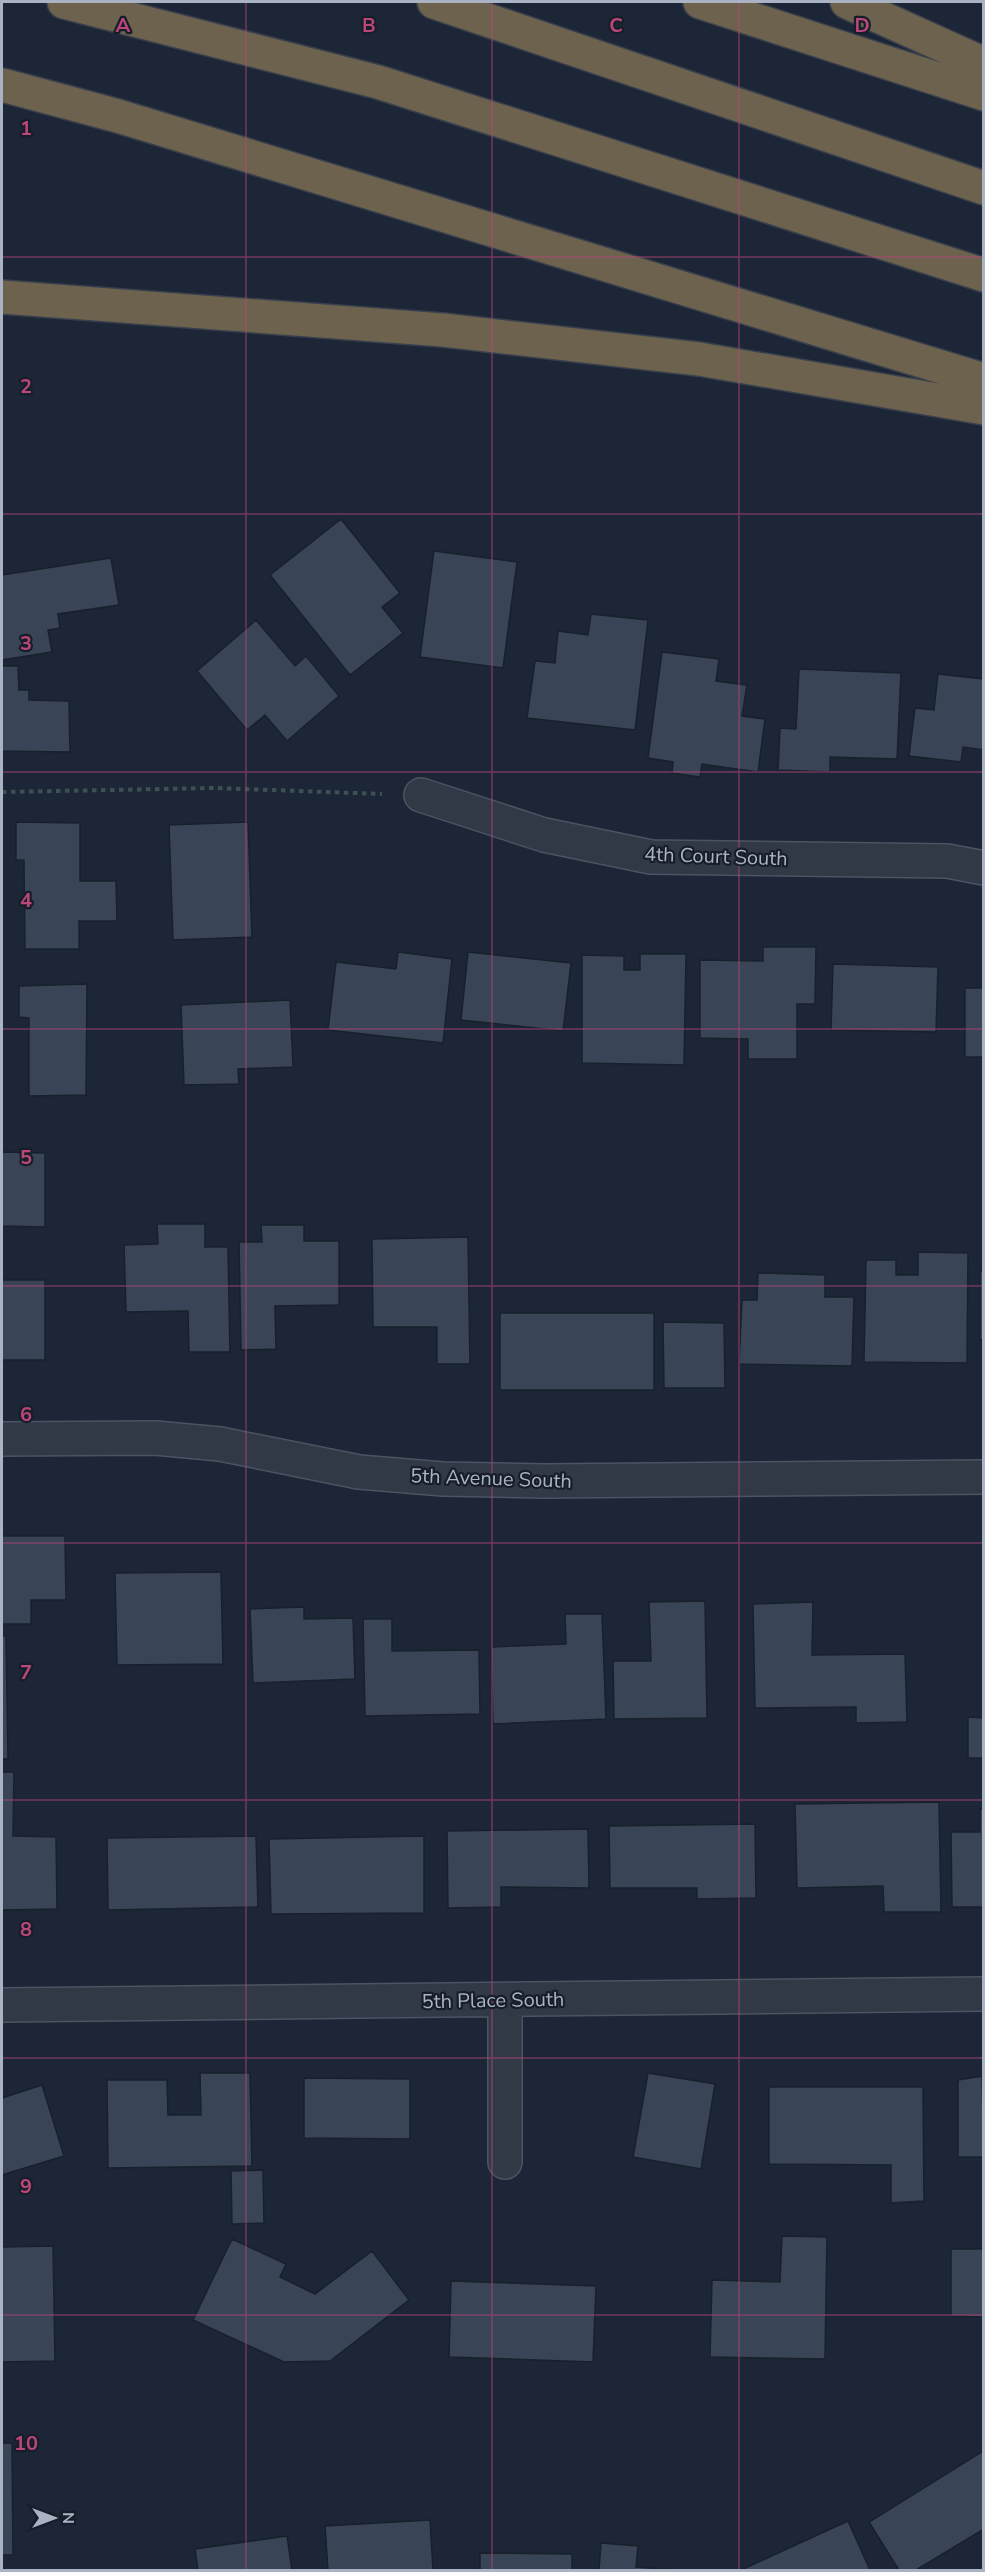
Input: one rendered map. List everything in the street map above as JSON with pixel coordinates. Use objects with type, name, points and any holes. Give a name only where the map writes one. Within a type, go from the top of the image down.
[{"type":"highway","points":[[64,2],[378,82],[984,275]]},
{"type":"highway","points":[[434,2],[984,188]]},
{"type":"highway","points":[[700,2],[984,94]]},
{"type":"highway","points":[[847,2],[984,64]]},
{"type":"highway","points":[[2,85],[118,116],[984,380]]},
{"type":"highway","points":[[2,297],[477,334],[699,359],[984,408]]},
{"type":"street","name":"4th Court South","points":[[421,795],[544,835],[651,857],[947,861],[984,868]]},
{"type":"street","name":"5th Avenue South","points":[[2,1439],[166,1439],[220,1444],[359,1472],[442,1479],[545,1481],[984,1476]]},
{"type":"street","name":"5th Place South","points":[[2,2005],[984,1994]]},
{"type":"street","points":[[505,2000],[505,2162]]},
{"type":"path","points":[[2,792],[215,788],[421,795]]},
{"type":"building","points":[[341,519],[400,593],[382,607],[403,633],[350,675],[270,575]]},
{"type":"building","points":[[434,551],[517,562],[503,668],[420,657]]},
{"type":"building","points":[[111,558],[119,605],[58,614],[60,628],[48,630],[52,652],[2,660],[2,575]]},
{"type":"building","points":[[591,614],[648,620],[635,730],[527,718],[535,661],[555,663],[558,631],[588,635]]},
{"type":"building","points":[[256,620],[295,666],[306,656],[339,696],[287,741],[265,715],[247,730],[197,671]]},
{"type":"building","points":[[662,652],[719,659],[716,681],[747,685],[742,716],[765,719],[758,772],[702,764],[700,777],[672,773],[673,762],[648,758]]},
{"type":"building","points":[[2,666],[18,666],[19,690],[29,690],[29,700],[69,701],[70,752],[2,751]]},
{"type":"building","points":[[799,669],[901,673],[897,759],[830,757],[830,772],[778,770],[780,728],[796,729]]},
{"type":"building","points":[[938,674],[984,679],[984,750],[963,747],[961,762],[909,756],[915,708],[934,710]]},
{"type":"building","points":[[16,822],[80,823],[80,881],[116,881],[117,921],[79,921],[79,949],[25,949],[24,860],[16,860]]},
{"type":"building","points":[[248,822],[252,937],[173,940],[169,825]]},
{"type":"building","points":[[763,947],[816,947],[815,1004],[797,1004],[797,1059],[748,1059],[748,1039],[700,1038],[700,960],[763,961]]},
{"type":"building","points":[[398,952],[452,959],[443,1043],[328,1030],[336,962],[396,969]]},
{"type":"building","points":[[468,952],[571,963],[563,1031],[461,1020]]},
{"type":"building","points":[[640,954],[686,954],[684,1065],[582,1063],[582,955],[624,956],[624,970],[640,970]]},
{"type":"building","points":[[833,964],[938,967],[936,1032],[831,1030]]},
{"type":"building","points":[[87,984],[86,1095],[29,1096],[29,1018],[19,1017],[19,986]]},
{"type":"building","points":[[965,988],[984,988],[984,1057],[965,1057]]},
{"type":"building","points":[[290,1000],[293,1067],[238,1069],[239,1084],[184,1085],[181,1005]]},
{"type":"building","points":[[2,1152],[45,1153],[45,1227],[2,1226]]},
{"type":"building","points":[[157,1224],[205,1224],[205,1247],[228,1247],[230,1352],[189,1352],[188,1311],[126,1312],[124,1245],[158,1244]]},
{"type":"building","points":[[261,1225],[304,1225],[304,1241],[339,1241],[339,1305],[275,1306],[276,1349],[241,1350],[239,1242],[262,1242]]},
{"type":"building","points":[[468,1237],[470,1364],[437,1364],[437,1327],[373,1327],[372,1239]]},
{"type":"building","points":[[918,1252],[968,1253],[967,1363],[864,1362],[866,1260],[896,1260],[896,1275],[918,1275]]},
{"type":"building","points":[[980,1271],[984,1271],[984,1340],[980,1340]]},
{"type":"building","points":[[758,1273],[825,1275],[825,1297],[854,1297],[852,1366],[739,1364],[742,1300],[757,1300]]},
{"type":"building","points":[[2,1280],[45,1280],[45,1360],[2,1360]]},
{"type":"building","points":[[500,1313],[654,1313],[654,1390],[500,1390]]},
{"type":"building","points":[[663,1322],[724,1323],[725,1388],[664,1388]]},
{"type":"building","points":[[2,1536],[65,1536],[66,1600],[31,1600],[31,1624],[2,1624]]},
{"type":"building","points":[[221,1572],[223,1664],[117,1665],[115,1573]]},
{"type":"building","points":[[705,1601],[707,1718],[614,1719],[613,1661],[651,1661],[649,1602]]},
{"type":"building","points":[[813,1602],[812,1655],[905,1654],[907,1722],[856,1723],[856,1707],[755,1708],[753,1604]]},
{"type":"building","points":[[304,1607],[304,1619],[353,1618],[355,1679],[253,1683],[250,1609]]},
{"type":"building","points":[[565,1614],[602,1614],[606,1719],[493,1724],[491,1647],[566,1644]]},
{"type":"building","points":[[363,1619],[392,1619],[392,1651],[479,1650],[480,1714],[365,1716]]},
{"type":"building","points":[[2,1636],[6,1636],[8,1759],[2,1759]]},
{"type":"building","points":[[968,1717],[984,1718],[984,1758],[968,1758]]},
{"type":"building","points":[[2,1772],[14,1772],[13,1836],[56,1837],[57,1909],[2,1910]]},
{"type":"building","points":[[939,1802],[941,1912],[884,1912],[883,1886],[797,1888],[795,1804]]},
{"type":"building","points":[[980,1809],[984,1809],[984,1907],[952,1907],[951,1832],[980,1832]]},
{"type":"building","points":[[755,1824],[756,1898],[697,1899],[697,1888],[610,1888],[609,1826]]},
{"type":"building","points":[[588,1829],[589,1888],[501,1887],[501,1907],[448,1908],[447,1831]]},
{"type":"building","points":[[256,1836],[258,1907],[108,1910],[107,1838]]},
{"type":"building","points":[[424,1836],[424,1913],[271,1914],[269,1839]]},
{"type":"building","points":[[200,2073],[250,2073],[252,2166],[108,2168],[107,2080],[167,2080],[168,2115],[201,2115]]},
{"type":"building","points":[[648,2073],[715,2084],[701,2169],[633,2157]]},
{"type":"building","points":[[982,2076],[984,2157],[958,2157],[958,2080]]},
{"type":"building","points":[[304,2078],[410,2079],[410,2139],[304,2138]]},
{"type":"building","points":[[42,2085],[64,2156],[2,2175],[2,2098]]},
{"type":"building","points":[[769,2087],[923,2087],[924,2201],[891,2203],[891,2165],[769,2164]]},
{"type":"building","points":[[263,2170],[264,2223],[232,2224],[231,2171]]},
{"type":"building","points":[[782,2236],[827,2237],[825,2359],[710,2357],[712,2280],[780,2282]]},
{"type":"building","points":[[232,2239],[286,2264],[280,2277],[315,2294],[372,2251],[409,2300],[330,2361],[284,2362],[193,2320]]},
{"type":"building","points":[[53,2246],[55,2361],[2,2362],[2,2247]]},
{"type":"building","points":[[951,2249],[984,2249],[984,2317],[951,2316]]},
{"type":"building","points":[[451,2281],[596,2286],[593,2362],[449,2357]]},
{"type":"building","points":[[2,2443],[12,2443],[13,2555],[2,2555]]},
{"type":"building","points":[[983,2451],[984,2529],[916,2570],[899,2570],[869,2522]]},
{"type":"building","points":[[430,2520],[433,2570],[328,2570],[325,2526]]},
{"type":"building","points":[[848,2521],[870,2570],[741,2570]]},
{"type":"building","points":[[287,2536],[292,2570],[198,2570],[195,2549]]},
{"type":"building","points":[[601,2543],[638,2546],[636,2567],[676,2570],[599,2570]]},
{"type":"building","points":[[480,2553],[572,2554],[572,2570],[480,2570]]}]
